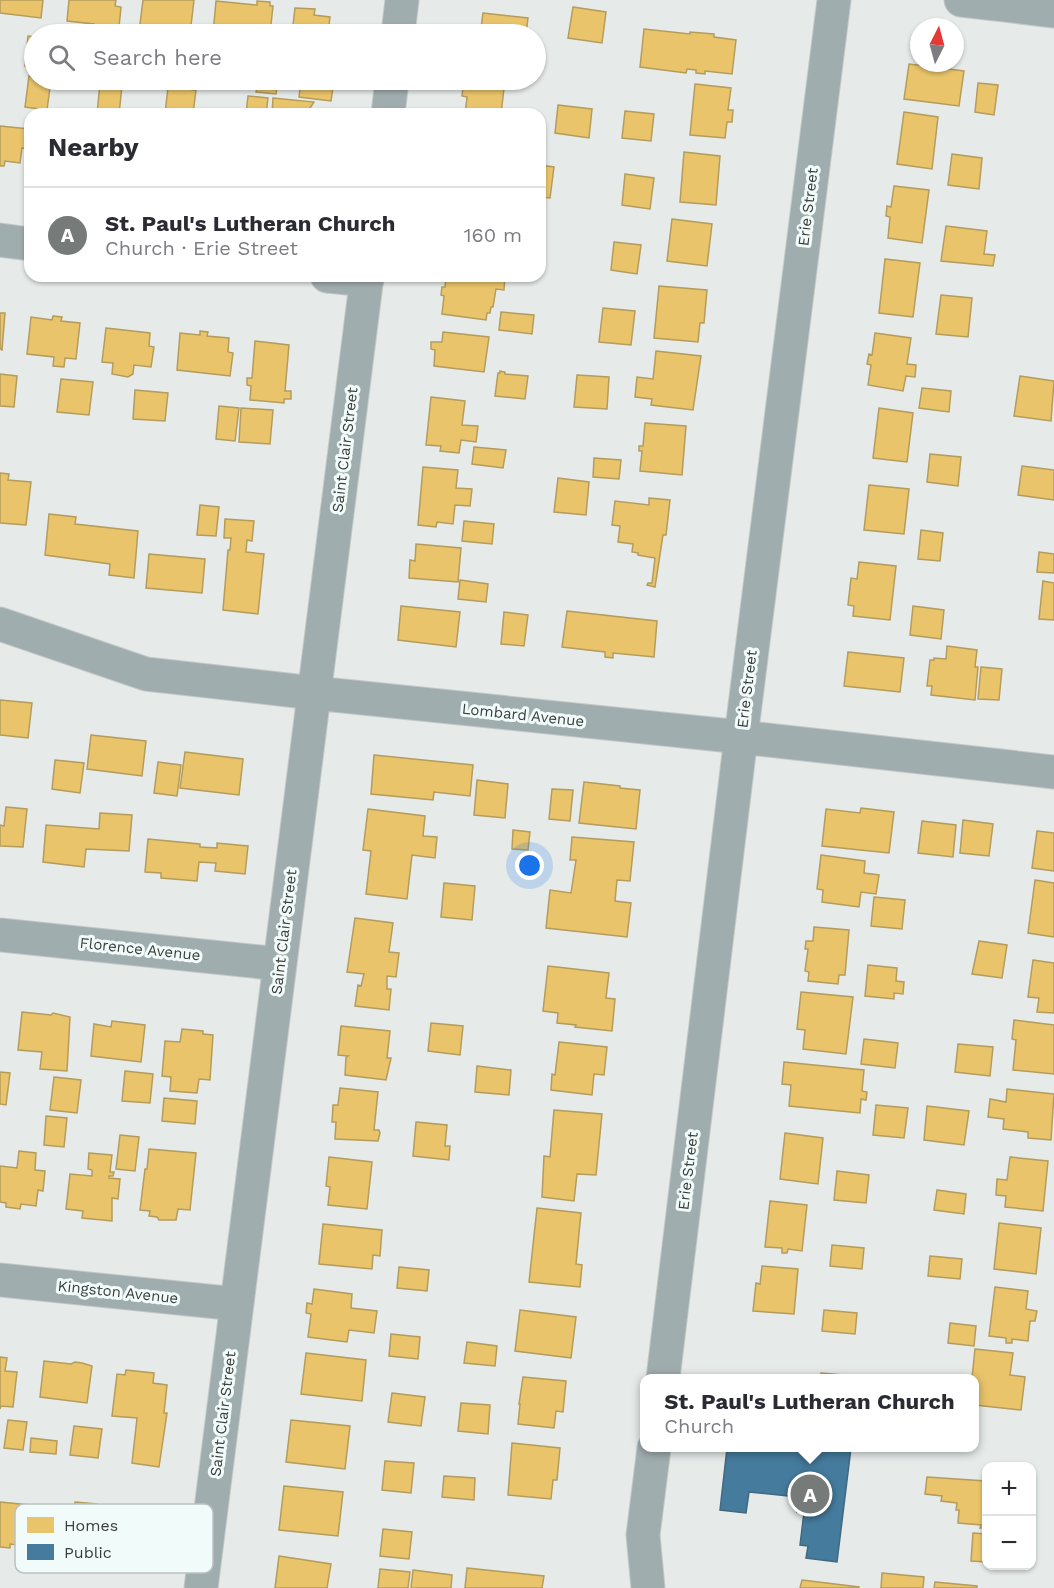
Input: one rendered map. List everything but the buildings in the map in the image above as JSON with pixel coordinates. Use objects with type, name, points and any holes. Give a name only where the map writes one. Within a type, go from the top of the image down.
[{"type":"street","points":[[399,24],[402,0]]},
{"type":"street","name":"Erie Street","points":[[663,1374],[834,0]]},
{"type":"street","points":[[961,0],[1054,11]]},
{"type":"street","points":[[389,108],[391,90]]},
{"type":"street","points":[[0,240],[24,243]]},
{"type":"street","name":"Saint Clair Street","points":[[212,1504],[366,282]]},
{"type":"street","name":"Lombard Avenue","points":[[0,624],[146,674],[1054,772]]},
{"type":"street","name":"Florence Avenue","points":[[0,935],[280,964]]},
{"type":"street","name":"Kingston Avenue","points":[[0,1280],[237,1304]]},
{"type":"street","points":[[648,1588],[644,1535],[654,1452]]},
{"type":"street","name":"Saint Clair Street","points":[[201,1588],[203,1573]]},
{"type":"place","name":"St. Paul's Lutheran Church","points":[[810,1494]]}]
